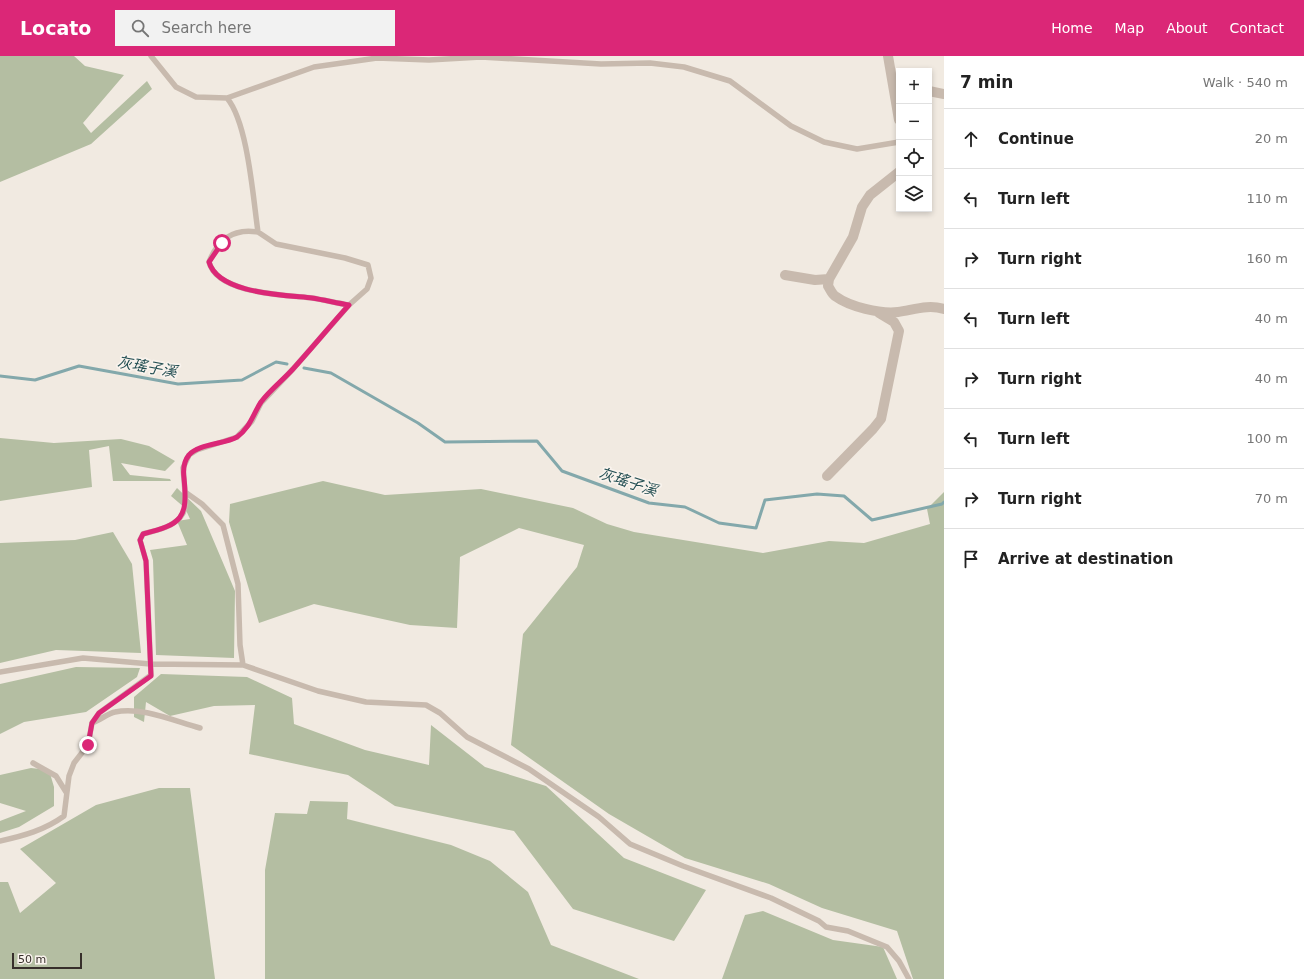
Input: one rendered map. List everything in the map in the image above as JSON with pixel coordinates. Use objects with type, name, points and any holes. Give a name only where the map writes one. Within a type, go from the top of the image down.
[{"type":"street","points":[[888,56],[896,84]]},
{"type":"street","points":[[932,91],[944,94]]},
{"type":"street","points":[[827,476],[881,419],[899,331],[894,322],[878,313],[835,296],[828,286],[829,279],[853,237],[862,207],[870,196],[896,174]]},
{"type":"street","points":[[786,275],[815,280],[829,279]]},
{"type":"street","points":[[878,313],[899,312],[920,308],[938,307],[944,309]]},
{"type":"lane","points":[[151,56],[176,86],[196,97],[227,98],[314,67],[377,58],[429,60],[481,57],[601,64],[650,63],[684,68],[730,81],[792,126],[824,142],[857,149],[896,142]]},
{"type":"lane","points":[[227,98],[234,106],[248,157],[258,232]]},
{"type":"lane","points":[[0,841],[22,836],[54,824],[64,816],[66,792],[74,763],[88,745],[92,723],[99,713],[151,676],[146,561],[140,540],[143,534],[162,529],[173,524],[183,514],[186,508],[183,468],[189,455],[197,450],[237,437],[252,421],[261,403],[349,305],[367,289],[371,278],[368,265],[345,258],[276,244],[258,232],[245,230],[232,233],[222,243],[209,262],[219,276],[229,283],[271,295],[312,298],[349,305]]},
{"type":"lane","points":[[185,492],[202,504],[223,525],[238,584],[240,646],[243,665]]},
{"type":"lane","points":[[0,672],[83,658],[150,664],[243,665],[318,691],[366,702],[426,705],[440,713],[467,737],[530,769],[599,817],[630,844],[683,866],[771,898],[819,921],[826,927],[848,931],[887,947],[899,961],[909,979]]},
{"type":"lane","points":[[92,723],[104,719],[112,712],[123,710],[148,713],[200,728]]},
{"type":"lane","points":[[33,763],[56,776],[66,792]]},
{"type":"green space","points":[[0,56],[74,56],[85,66],[124,75],[83,123],[91,133],[147,81],[152,89],[91,144],[0,182]]},
{"type":"green space","points":[[0,438],[54,443],[121,439],[149,446],[175,461],[165,471],[121,463],[130,475],[170,479],[171,481],[113,481],[109,446],[89,450],[92,487],[0,501]]},
{"type":"green space","points":[[323,481],[385,495],[481,489],[573,508],[607,524],[634,532],[763,553],[829,541],[864,543],[930,524],[927,509],[944,492],[944,979],[913,979],[897,931],[822,908],[769,884],[685,858],[609,814],[511,745],[523,634],[577,567],[584,545],[519,528],[460,557],[457,628],[410,625],[314,604],[259,623],[229,522],[230,504]]},
{"type":"green space","points":[[177,488],[201,511],[235,591],[234,658],[156,655],[153,560],[150,550],[187,545],[177,521],[190,519],[185,508],[171,496]]},
{"type":"green space","points":[[113,532],[132,564],[141,653],[56,650],[0,663],[0,543],[75,540]]},
{"type":"green space","points":[[76,667],[140,668],[137,677],[86,712],[24,722],[0,734],[0,684]]},
{"type":"green space","points":[[161,674],[247,677],[292,698],[294,724],[365,750],[429,765],[431,725],[485,767],[546,786],[624,858],[706,890],[674,941],[573,909],[514,831],[395,806],[348,775],[249,754],[255,705],[214,706],[170,716],[146,702],[144,722],[134,717],[134,697]]},
{"type":"green space","points":[[31,768],[49,770],[54,787],[54,806],[19,827],[0,833],[0,821],[26,811],[0,803],[0,775]]},
{"type":"green space","points":[[159,788],[190,788],[215,979],[0,979],[0,882],[8,882],[20,913],[56,883],[20,849],[96,805]]},
{"type":"green space","points":[[310,801],[348,802],[347,819],[451,845],[490,861],[528,892],[551,945],[639,979],[265,979],[265,870],[275,813],[307,814]]},
{"type":"green space","points":[[763,911],[833,940],[883,947],[897,979],[722,979],[745,915]]},
{"type":"waterway","name":"灰瑤子溪","points":[[0,376],[35,380],[79,366],[178,384],[242,380],[276,362],[287,364]]},
{"type":"waterway","name":"灰瑤子溪","points":[[304,368],[331,373],[418,423],[445,442],[537,441],[562,471],[649,503],[685,507],[719,523],[756,528],[765,500],[817,494],[844,496],[872,520],[942,504],[944,502]]},
{"type":"route","points":[[88,745],[92,723],[99,713],[151,676],[148,638],[146,561],[140,540],[143,534],[162,529],[173,524],[183,514],[186,508],[183,468],[189,455],[197,450],[237,437],[252,421],[261,403],[349,305],[312,298],[271,295],[229,283],[219,276],[209,262],[222,243]]}]
